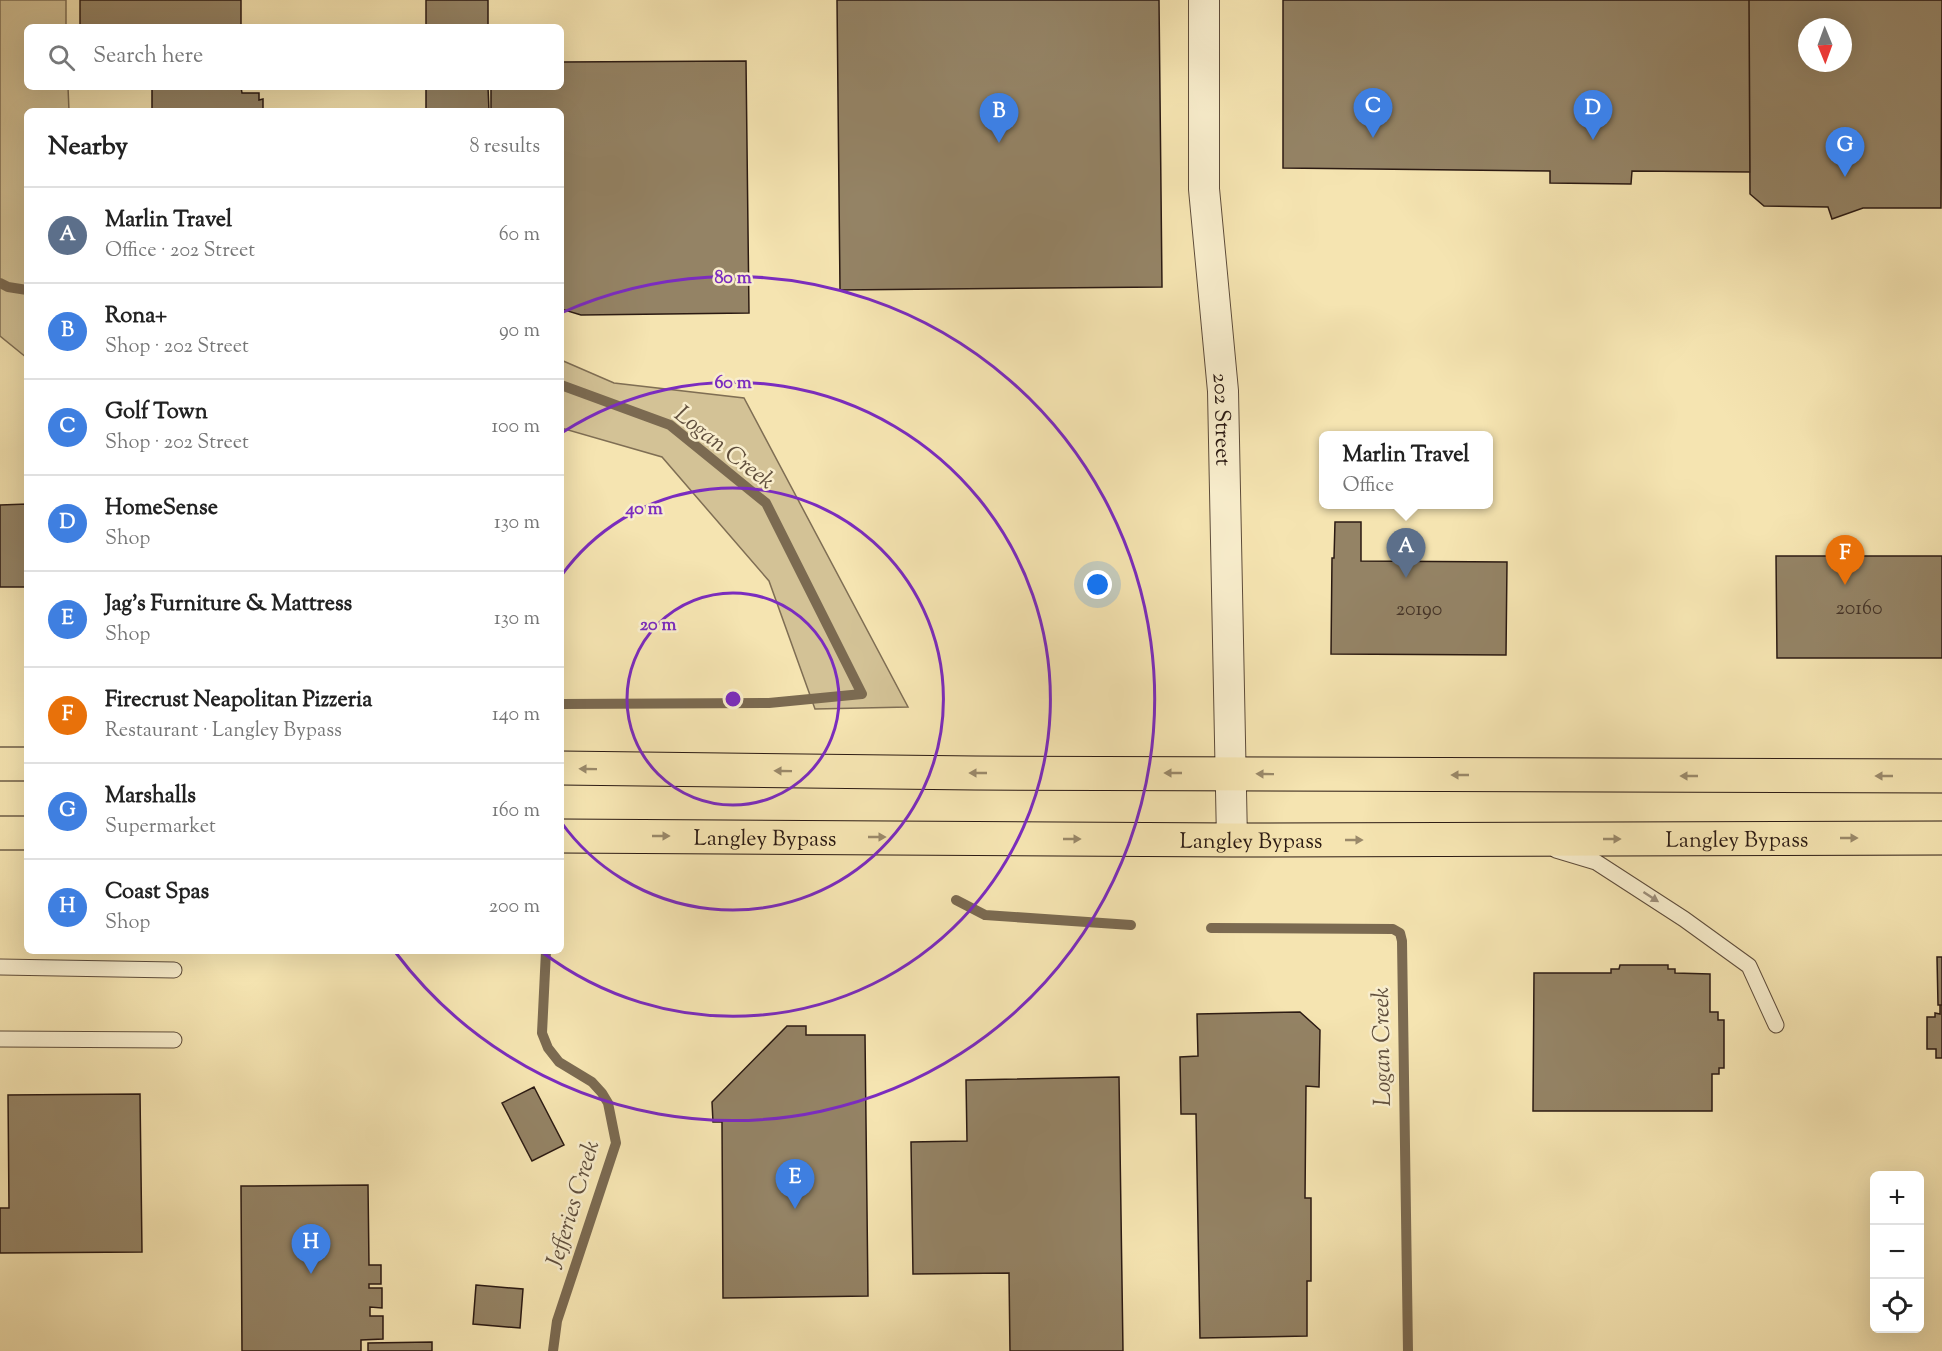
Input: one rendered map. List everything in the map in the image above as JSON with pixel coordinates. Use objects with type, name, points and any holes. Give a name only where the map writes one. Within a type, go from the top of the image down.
[{"type":"highway","points":[[0,764],[24,764]]},
{"type":"highway","points":[[564,768],[1232,774],[1942,776]]},
{"type":"highway","points":[[0,833],[24,833]]},
{"type":"highway","name":"Langley Bypass","points":[[564,836],[1232,840],[1942,838]]},
{"type":"street","name":"202 Street","points":[[1204,0],[1204,189],[1223,391],[1232,840]]},
{"type":"lane","points":[[1522,839],[1596,862],[1684,919],[1749,966],[1776,1025]]},
{"type":"lane","points":[[0,967],[174,970]]},
{"type":"lane","points":[[0,1039],[174,1040]]},
{"type":"shaded area","points":[[0,0],[66,0],[66,24],[24,24],[24,90],[68,90],[69,108],[24,108],[24,356],[0,336]]},
{"type":"shaded area","points":[[564,361],[614,383],[744,398],[908,707],[815,709],[769,581],[662,457],[564,429]]},
{"type":"building","points":[[80,0],[241,0],[241,24],[80,24]]},
{"type":"building","points":[[426,0],[488,0],[488,24],[426,24]]},
{"type":"building","points":[[837,0],[1159,0],[1162,287],[840,290]]},
{"type":"building","points":[[1283,0],[1749,0],[1750,172],[1632,171],[1631,184],[1550,183],[1550,171],[1283,168]]},
{"type":"building","points":[[1749,0],[1942,0],[1941,208],[1863,208],[1832,219],[1828,207],[1764,206],[1750,194]]},
{"type":"building","points":[[746,61],[749,313],[581,315],[564,310],[564,108],[491,108],[491,90],[564,90],[564,62]]},
{"type":"building","points":[[152,90],[242,90],[242,93],[259,93],[259,100],[263,99],[263,108],[152,108]]},
{"type":"building","points":[[426,90],[488,90],[489,108],[426,108]]},
{"type":"building","points":[[24,504],[24,587],[0,587],[0,505]]},
{"type":"building","points":[[1335,522],[1361,522],[1361,561],[1507,562],[1506,655],[1331,654],[1332,558],[1334,558]]},
{"type":"building","points":[[1776,556],[1942,556],[1942,658],[1777,658]]},
{"type":"building","points":[[1937,957],[1942,957],[1942,1005],[1938,1005]]},
{"type":"building","points":[[1620,965],[1668,965],[1668,969],[1675,969],[1675,973],[1710,974],[1710,1012],[1718,1012],[1718,1020],[1724,1020],[1724,1068],[1719,1068],[1719,1074],[1712,1074],[1712,1111],[1533,1111],[1534,973],[1611,973],[1611,969],[1619,969]]},
{"type":"building","points":[[1940,1005],[1942,1005],[1942,1058],[1936,1058],[1936,1049],[1927,1049],[1927,1017],[1935,1017],[1935,1013],[1940,1014]]},
{"type":"building","points":[[1300,1012],[1320,1030],[1319,1087],[1306,1086],[1305,1198],[1311,1198],[1311,1281],[1307,1281],[1307,1336],[1200,1338],[1196,1114],[1181,1114],[1180,1057],[1198,1056],[1197,1014]]},
{"type":"building","points":[[787,1026],[806,1026],[806,1035],[865,1035],[868,1296],[723,1298],[722,1122],[713,1122],[712,1102]]},
{"type":"building","points":[[1119,1077],[1123,1351],[1010,1351],[1009,1273],[913,1274],[911,1142],[967,1141],[966,1080]]},
{"type":"building","points":[[534,1087],[564,1145],[532,1161],[502,1103]]},
{"type":"building","points":[[140,1094],[142,1252],[0,1253],[0,1208],[9,1208],[8,1095]]},
{"type":"building","points":[[368,1185],[369,1265],[381,1265],[381,1284],[369,1284],[369,1288],[382,1288],[382,1308],[370,1307],[370,1316],[383,1316],[383,1339],[361,1340],[361,1351],[242,1351],[241,1186]]},
{"type":"building","points":[[476,1285],[523,1289],[520,1328],[473,1324]]},
{"type":"building","points":[[432,1342],[432,1351],[368,1351],[368,1343]]},
{"type":"waterway","name":"Logan Creek","points":[[0,283],[24,290]]},
{"type":"waterway","name":"Logan Creek","points":[[564,386],[670,425],[766,503],[862,694],[769,703],[564,704]]},
{"type":"waterway","name":"Logan Creek","points":[[956,900],[985,915],[1131,925]]},
{"type":"waterway","name":"Logan Creek","points":[[1211,928],[1393,929],[1400,933],[1402,941],[1408,1351]]},
{"type":"waterway","name":"Jefferies Creek","points":[[546,954],[542,1033],[548,1048],[559,1062],[592,1082],[602,1093],[608,1103],[616,1143],[557,1321],[553,1351]]},
{"type":"place","name":"Golf Town","points":[[1373,138]]},
{"type":"place","name":"HomeSense","points":[[1593,140]]},
{"type":"place","name":"Rona+","points":[[999,143]]},
{"type":"place","name":"Marshalls","points":[[1845,177]]},
{"type":"place","name":"Marlin Travel","points":[[1406,578]]},
{"type":"place","name":"Firecrust Neapolitan Pizzeria","points":[[1845,585]]},
{"type":"place","name":"Jag's Furniture & Mattress","points":[[795,1209]]},
{"type":"place","name":"Coast Spas","points":[[311,1274]]}]
